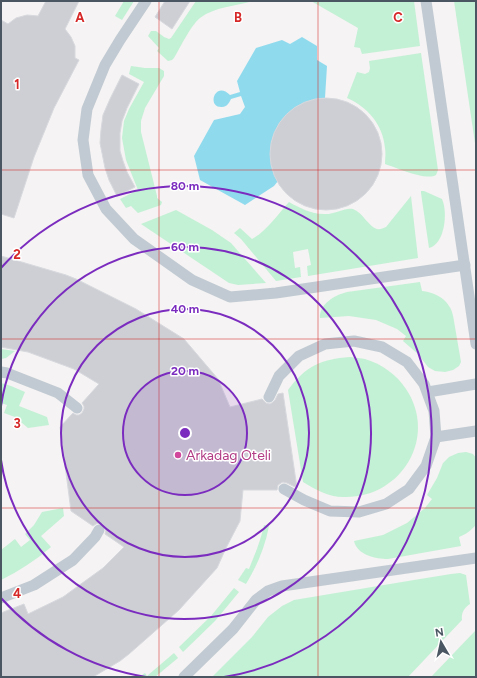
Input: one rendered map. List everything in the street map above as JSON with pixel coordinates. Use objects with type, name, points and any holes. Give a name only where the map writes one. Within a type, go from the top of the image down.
[{"type":"lane","points":[[146,1],[105,65],[87,109],[83,140],[88,174],[106,209],[134,239],[192,280],[230,297],[276,293],[464,265]]},
{"type":"lane","points":[[426,1],[476,344]]},
{"type":"lane","points":[[269,397],[279,376],[299,356],[325,344],[354,341],[382,347],[406,362],[424,384],[434,411],[436,437],[426,466],[409,489],[386,504],[359,512],[330,511],[304,500],[284,489]]},
{"type":"lane","points":[[1,372],[58,393],[77,408]]},
{"type":"lane","points":[[428,392],[476,384]]},
{"type":"lane","points":[[436,437],[476,432]]},
{"type":"lane","points":[[1,598],[34,585],[73,560],[96,537],[99,530]]},
{"type":"lane","points":[[184,677],[233,629],[256,600],[268,591],[282,586],[476,558]]},
{"type":"green space","points":[[124,1],[134,1],[122,20],[115,16]]},
{"type":"green space","points":[[196,1],[253,1],[218,9],[200,18],[189,31],[174,58],[168,61],[157,51],[159,48],[148,36],[151,31],[156,31],[164,37],[169,39],[171,38]]},
{"type":"green space","points":[[311,1],[414,1],[420,46],[362,54],[360,48],[354,47],[358,28]]},
{"type":"green space","points":[[454,1],[476,1],[476,150]]},
{"type":"green space","points":[[421,53],[438,170],[436,175],[431,176],[411,173],[385,164],[384,140],[378,124],[362,106],[347,98],[357,72],[365,74],[369,72],[369,61]]},
{"type":"green space","points":[[131,66],[159,68],[164,71],[164,76],[145,108],[141,121],[141,132],[157,198],[162,202],[161,205],[138,213],[131,206],[126,208],[120,199],[138,190],[126,160],[122,138],[124,121],[144,82],[129,74]]},
{"type":"green space","points":[[421,191],[442,199],[445,212],[442,234],[439,240],[429,248],[421,193]]},
{"type":"green space","points":[[411,196],[418,258],[308,276],[307,266],[311,265],[308,249],[293,252],[295,268],[300,267],[301,277],[276,281],[241,239],[234,233],[240,228],[252,239],[267,227],[289,202],[307,211],[321,214],[329,214],[347,209],[353,209],[374,228],[380,229],[386,227]]},
{"type":"green space","points":[[176,210],[212,230],[231,243],[266,283],[238,285],[229,283],[141,224]]},
{"type":"green space","points":[[420,282],[422,291],[430,292],[441,298],[450,308],[454,319],[461,362],[459,366],[453,370],[445,372],[435,371],[428,367],[418,354],[403,341],[406,336],[397,329],[376,320],[349,316],[320,318],[320,313],[325,304],[342,293]]},
{"type":"green space","points":[[1,349],[15,351],[6,358],[1,359]]},
{"type":"green space","points":[[350,357],[365,359],[377,364],[398,379],[406,389],[415,407],[418,426],[416,444],[409,461],[398,475],[384,487],[366,494],[340,497],[323,493],[303,482],[288,390],[301,375],[315,365],[322,362]]},
{"type":"green space","points":[[1,383],[25,392],[19,406],[47,417],[49,425],[28,428],[15,417],[4,413],[7,405],[1,403]]},
{"type":"green space","points":[[466,452],[473,454],[476,458],[476,525],[467,533],[459,537],[461,546],[388,559],[373,557],[359,550],[354,541],[383,535],[407,523],[425,508],[432,499],[427,495],[437,478],[443,463],[449,457],[458,453]]},
{"type":"green space","points":[[63,508],[64,516],[41,536],[51,547],[27,565],[1,580],[1,550],[15,539],[21,547],[30,540],[25,534],[34,525],[42,512]]},
{"type":"green space","points":[[264,525],[269,526],[263,549],[246,584],[238,580],[246,568],[249,569],[260,542]]},
{"type":"green space","points":[[460,573],[466,575],[470,604],[463,611],[462,620],[408,677],[212,677],[252,637],[268,617],[282,606],[294,600]]},
{"type":"green space","points":[[234,588],[239,592],[215,621],[183,652],[179,647],[211,616]]},
{"type":"green space","points":[[475,631],[476,677],[431,677]]},
{"type":"green space","points":[[174,653],[178,658],[155,677],[139,677],[145,673],[147,676]]},
{"type":"water","points":[[302,37],[317,46],[317,60],[327,66],[325,98],[310,101],[297,107],[286,116],[278,126],[273,139],[271,152],[273,166],[278,181],[274,186],[245,205],[200,180],[194,156],[214,120],[240,114],[245,107],[241,96],[231,99],[227,106],[222,107],[217,106],[214,103],[214,96],[220,91],[225,91],[230,95],[240,92],[237,81],[256,48],[282,40],[290,44]]},
{"type":"building","points":[[46,1],[79,1],[65,29],[75,46],[75,58],[79,60],[54,108],[34,157],[14,218],[1,214],[1,20],[8,24],[16,18],[27,15],[38,16]]},
{"type":"building","points":[[165,1],[190,1],[172,29],[155,17]]},
{"type":"building","points":[[122,75],[139,84],[127,108],[122,121],[120,133],[120,151],[127,172],[135,187],[117,196],[105,168],[100,143],[103,115]]},
{"type":"building","points":[[326,98],[347,102],[365,115],[378,133],[382,154],[378,175],[365,193],[347,206],[326,210],[305,206],[287,193],[274,175],[270,154],[274,133],[287,115],[305,102]]},
{"type":"building","name":"Arkadag Oteli","points":[[1,256],[76,279],[136,309],[184,339],[218,379],[230,407],[262,399],[266,403],[270,404],[275,400],[278,394],[283,393],[297,488],[283,482],[278,485],[277,490],[243,490],[240,521],[217,568],[179,610],[129,654],[93,677],[1,677],[1,613],[24,604],[28,614],[63,597],[103,568],[124,547],[105,534],[106,530],[103,524],[99,523],[93,526],[71,511],[60,427],[73,413],[79,415],[82,413],[84,406],[82,403],[99,384],[74,369],[28,352],[1,347]]},
{"type":"place","name":"Arkadag Oteli","points":[[178,455]]}]
